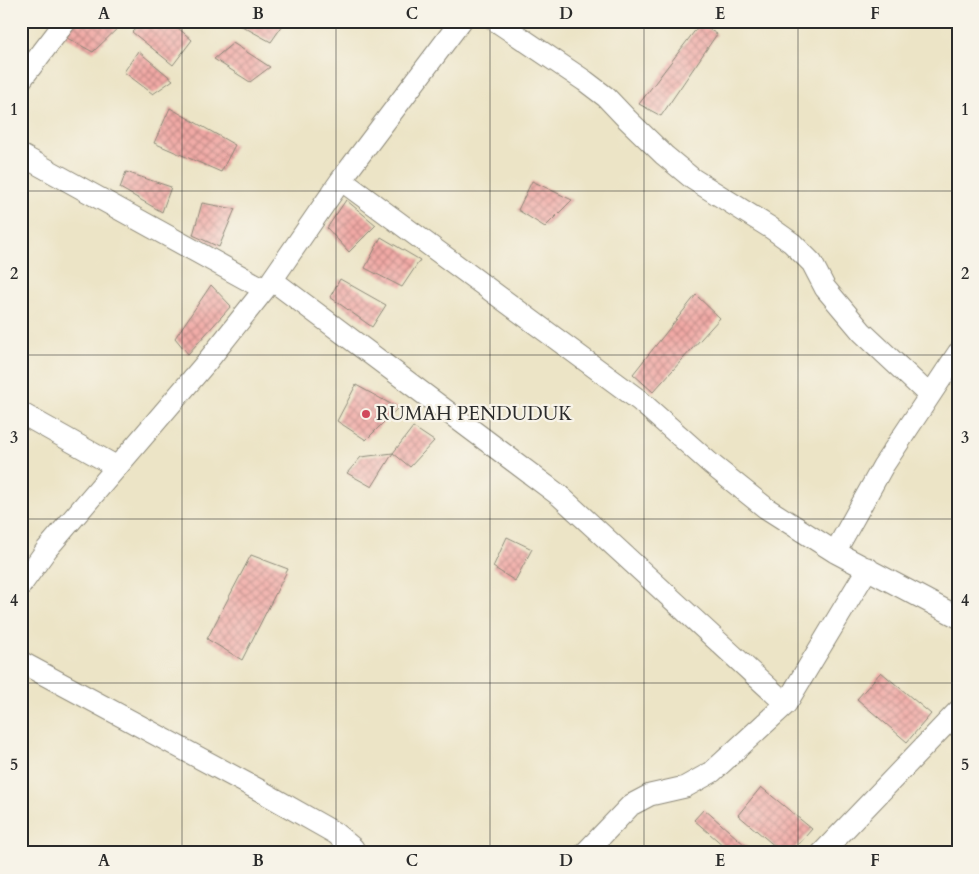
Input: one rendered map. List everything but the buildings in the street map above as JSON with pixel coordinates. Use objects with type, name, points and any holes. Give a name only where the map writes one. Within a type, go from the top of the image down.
[{"type":"street","points":[[21,80],[66,21]]},
{"type":"street","points":[[21,585],[47,549],[206,364],[268,285],[341,180],[462,21]]},
{"type":"street","points":[[496,21],[606,97],[664,155],[693,179],[792,243],[812,263],[826,288],[862,332],[929,395]]},
{"type":"street","points":[[21,155],[268,285],[560,496],[786,704]]},
{"type":"street","points":[[341,180],[639,400],[766,508],[835,552],[958,617]]},
{"type":"street","points":[[835,552],[883,466],[958,352]]},
{"type":"street","points":[[21,413],[117,467]]},
{"type":"street","points":[[585,853],[631,805],[650,795],[685,787],[712,772],[786,704],[868,568]]},
{"type":"street","points":[[21,662],[335,833],[353,848],[352,853]]},
{"type":"street","points":[[822,853],[958,711]]},
{"type":"place","name":"RUMAH PENDUDUK","points":[[366,414]]}]
